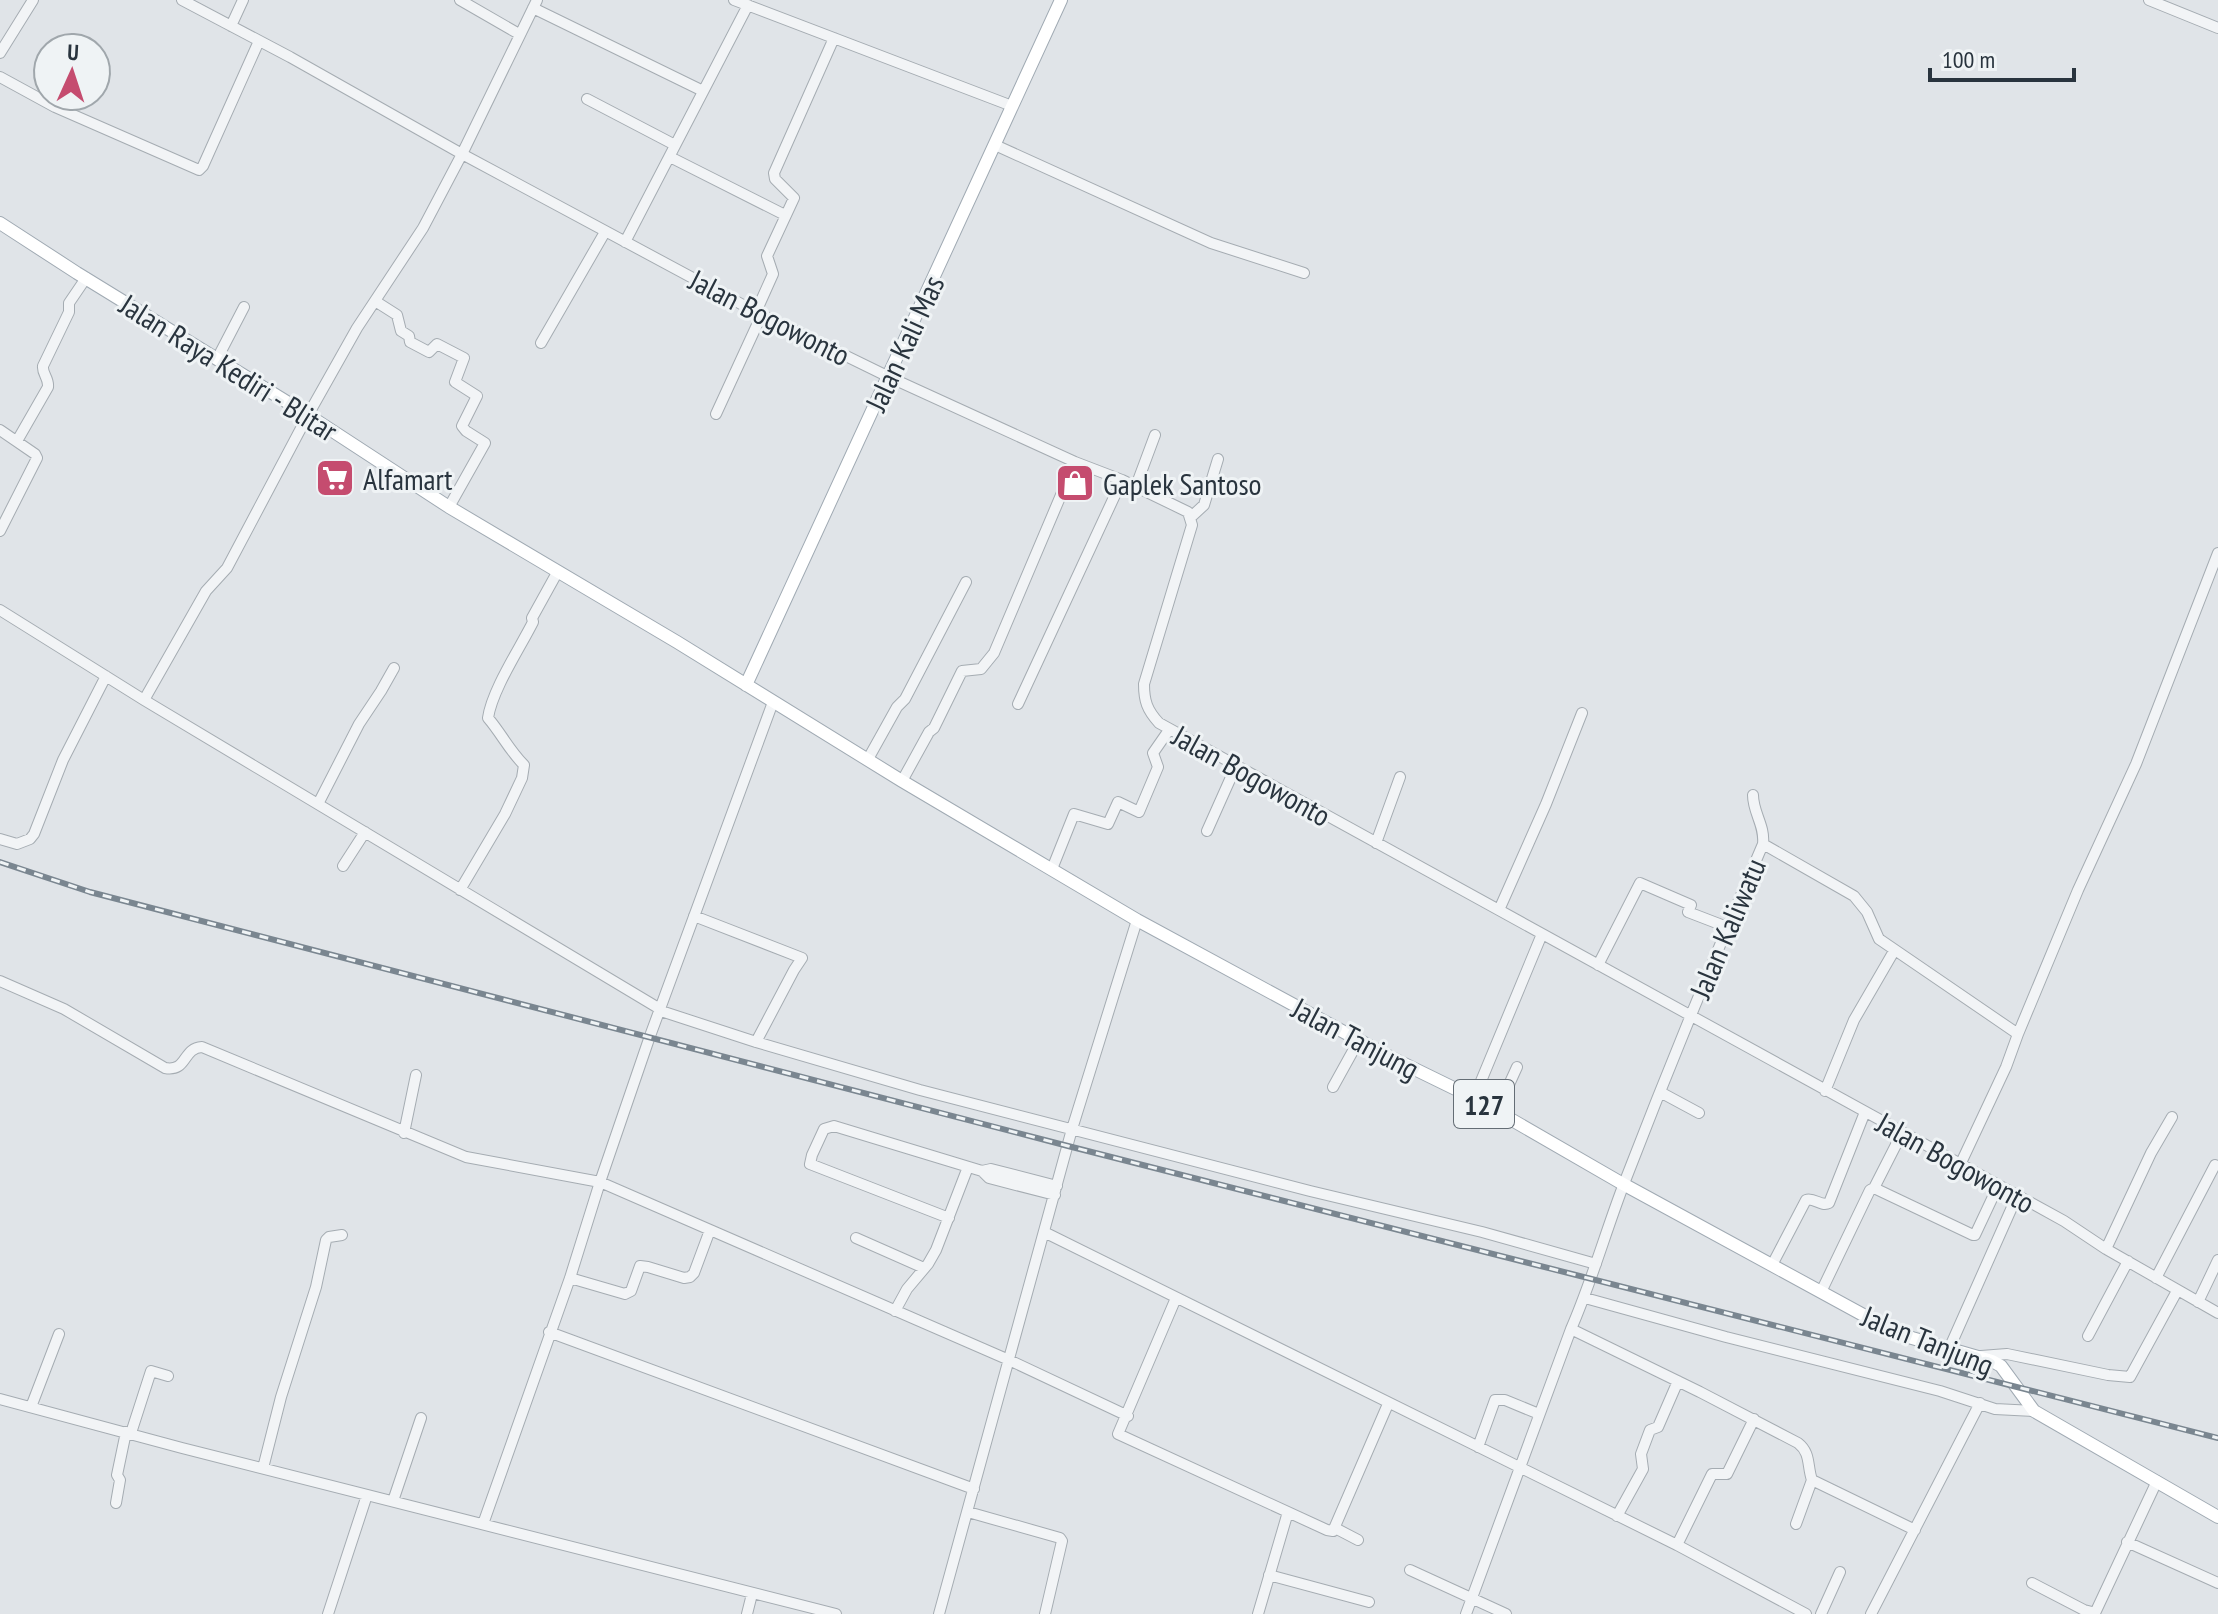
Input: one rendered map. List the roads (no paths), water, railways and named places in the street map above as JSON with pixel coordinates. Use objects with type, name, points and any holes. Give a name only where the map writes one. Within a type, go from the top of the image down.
[{"type":"main road","name":"Jalan Kali Mas","points":[[746,685],[1061,0]]},
{"type":"main road","name":"Jalan Raya Kediri - Blitar","points":[[0,223],[449,507],[746,685]]},
{"type":"main road","name":"Jalan Tanjung","points":[[746,685],[1137,920],[1359,1040],[1474,1098],[1821,1292],[1899,1332],[1981,1356],[2001,1366],[2034,1411],[2218,1517]]},
{"type":"street","points":[[0,53],[33,0]]},
{"type":"street","name":"Jalan Bogowonto","points":[[182,0],[759,313],[889,377],[1188,512],[1192,525],[1144,684],[1147,710],[1159,723],[2064,1221],[2106,1249],[2218,1313]]},
{"type":"street","points":[[231,26],[243,0]]},
{"type":"street","points":[[460,0],[519,34]]},
{"type":"street","points":[[734,0],[1012,106]]},
{"type":"street","points":[[2149,0],[2218,28]]},
{"type":"street","points":[[144,700],[206,591],[227,568],[308,415],[375,301],[423,228],[535,4],[703,91]]},
{"type":"street","points":[[625,242],[748,5]]},
{"type":"street","points":[[716,414],[759,313],[773,274],[767,256],[794,198],[775,179],[774,173],[834,38]]},
{"type":"street","points":[[0,77],[55,107],[199,170],[259,41]]},
{"type":"street","points":[[587,99],[675,145]]},
{"type":"street","points":[[995,145],[1211,243],[1304,273]]},
{"type":"street","points":[[670,157],[785,215]]},
{"type":"street","points":[[541,343],[605,232]]},
{"type":"street","points":[[17,441],[48,387],[43,366],[69,312],[69,303],[86,278]]},
{"type":"street","points":[[375,301],[397,315],[401,331],[409,336],[410,342],[429,352],[437,344],[464,360],[455,382],[477,396],[462,426],[485,443],[449,507]]},
{"type":"street","points":[[217,359],[244,307]]},
{"type":"street","points":[[0,430],[37,458],[0,531]]},
{"type":"street","points":[[1136,486],[1155,435]]},
{"type":"street","points":[[1191,517],[1204,505],[1218,459]]},
{"type":"street","points":[[902,781],[934,728],[962,671],[981,669],[994,653],[1075,462]]},
{"type":"street","points":[[1018,704],[1122,480]]},
{"type":"street","points":[[1960,1165],[2000,1081],[2078,890],[2136,764],[2218,553]]},
{"type":"street","points":[[460,890],[505,814],[522,778],[524,765],[511,753],[498,728],[488,718],[489,712],[533,622],[532,618],[558,571]]},
{"type":"street","points":[[868,759],[897,707],[905,699],[966,582]]},
{"type":"street","points":[[0,610],[660,1010],[920,1090],[1482,1232],[1596,1264]]},
{"type":"street","points":[[318,804],[359,724],[394,668]]},
{"type":"street","points":[[0,839],[17,844],[34,834],[63,760],[106,676]]},
{"type":"street","points":[[483,1524],[570,1278],[650,1036],[773,702]]},
{"type":"street","points":[[1499,910],[1582,713]]},
{"type":"street","points":[[1052,869],[1074,814],[1108,824],[1118,802],[1139,812],[1158,767],[1153,753],[1169,730]]},
{"type":"street","points":[[1207,831],[1236,766]]},
{"type":"street","points":[[1376,843],[1400,777]]},
{"type":"street","name":"Jalan Kaliwatu","points":[[1691,1016],[1763,844],[1763,830],[1753,795]]},
{"type":"street","points":[[343,866],[365,832]]},
{"type":"street","points":[[1763,844],[1854,896],[1867,912],[1879,939],[2018,1034]]},
{"type":"street","points":[[1598,965],[1640,883],[1691,905],[1688,912],[1727,927]]},
{"type":"street","points":[[694,916],[802,958],[756,1042]]},
{"type":"street","points":[[939,1614],[1072,1129],[1137,920]]},
{"type":"street","points":[[1474,1098],[1542,934]]},
{"type":"street","points":[[1825,1091],[1854,1020],[1894,951]]},
{"type":"street","points":[[0,981],[64,1009],[165,1068],[179,1067],[192,1050],[202,1047],[478,1161],[600,1182],[1009,1360],[1128,1416]]},
{"type":"street","points":[[1466,1614],[1519,1466],[1585,1298],[1623,1184],[1691,1016]]},
{"type":"street","points":[[1333,1087],[1359,1040]]},
{"type":"street","points":[[1497,1111],[1517,1067]]},
{"type":"street","points":[[404,1133],[416,1075]]},
{"type":"street","points":[[1660,1092],[1699,1113]]},
{"type":"street","points":[[1772,1265],[1806,1200],[1829,1203],[1865,1112]]},
{"type":"street","points":[[2106,1249],[2151,1153],[2172,1117]]},
{"type":"street","points":[[949,1218],[814,1166],[810,1161],[824,1129],[834,1126],[1056,1190]]},
{"type":"street","points":[[1821,1292],[1870,1190],[1874,1188],[1902,1133]]},
{"type":"street","points":[[2156,1278],[2215,1165]]},
{"type":"street","points":[[895,1311],[936,1250],[968,1167]]},
{"type":"street","points":[[1874,1188],[1975,1235],[1998,1186]]},
{"type":"street","points":[[1949,1349],[2017,1196]]},
{"type":"street","points":[[570,1278],[625,1294],[631,1291],[640,1266],[690,1277],[710,1230]]},
{"type":"street","points":[[1044,1232],[1677,1545],[1806,1614]]},
{"type":"street","points":[[263,1468],[281,1397],[316,1287],[326,1240],[342,1235]]},
{"type":"street","points":[[856,1238],[924,1268]]},
{"type":"street","points":[[2198,1302],[2218,1260]]},
{"type":"street","points":[[2088,1336],[2128,1261]]},
{"type":"street","points":[[1981,1356],[2007,1354],[2130,1377],[2177,1291]]},
{"type":"street","points":[[1176,1298],[1118,1434],[1333,1531],[1388,1404]]},
{"type":"street","points":[[1585,1298],[1995,1409],[2034,1411]]},
{"type":"street","points":[[1571,1329],[1754,1419],[1805,1448],[1812,1480],[1796,1524]]},
{"type":"street","points":[[549,1332],[974,1489]]},
{"type":"street","points":[[31,1407],[59,1334]]},
{"type":"street","points":[[116,1503],[120,1480],[117,1475],[151,1371],[168,1376]]},
{"type":"street","points":[[1617,1516],[1643,1469],[1641,1454],[1650,1430],[1658,1427],[1678,1381]]},
{"type":"street","points":[[0,1399],[836,1614]]},
{"type":"street","points":[[1478,1447],[1495,1400],[1505,1400],[1539,1414]]},
{"type":"street","points":[[1871,1614],[1980,1403]]},
{"type":"street","points":[[393,1501],[421,1418]]},
{"type":"street","points":[[1677,1545],[1712,1474],[1727,1474],[1754,1419]]},
{"type":"street","points":[[1812,1480],[1915,1530]]},
{"type":"street","points":[[2032,1583],[2088,1613],[2157,1481]]},
{"type":"street","points":[[328,1614],[367,1495]]},
{"type":"street","points":[[968,1512],[1060,1538],[1058,1564],[1045,1614]]},
{"type":"street","points":[[1258,1614],[1288,1512]]},
{"type":"street","points":[[1335,1528],[1358,1540]]},
{"type":"street","points":[[2127,1542],[2218,1583]]},
{"type":"street","points":[[1410,1570],[1506,1614]]},
{"type":"street","points":[[1821,1614],[1840,1572]]},
{"type":"street","points":[[1269,1575],[1369,1602]]},
{"type":"street","points":[[747,1614],[752,1594]]},
{"type":"railway","points":[[0,862],[90,892],[1068,1146],[2218,1438]]},
{"type":"place","name":"Alfamart","points":[[335,478]]},
{"type":"place","name":"Gaplek Santoso","points":[[1075,483]]}]
